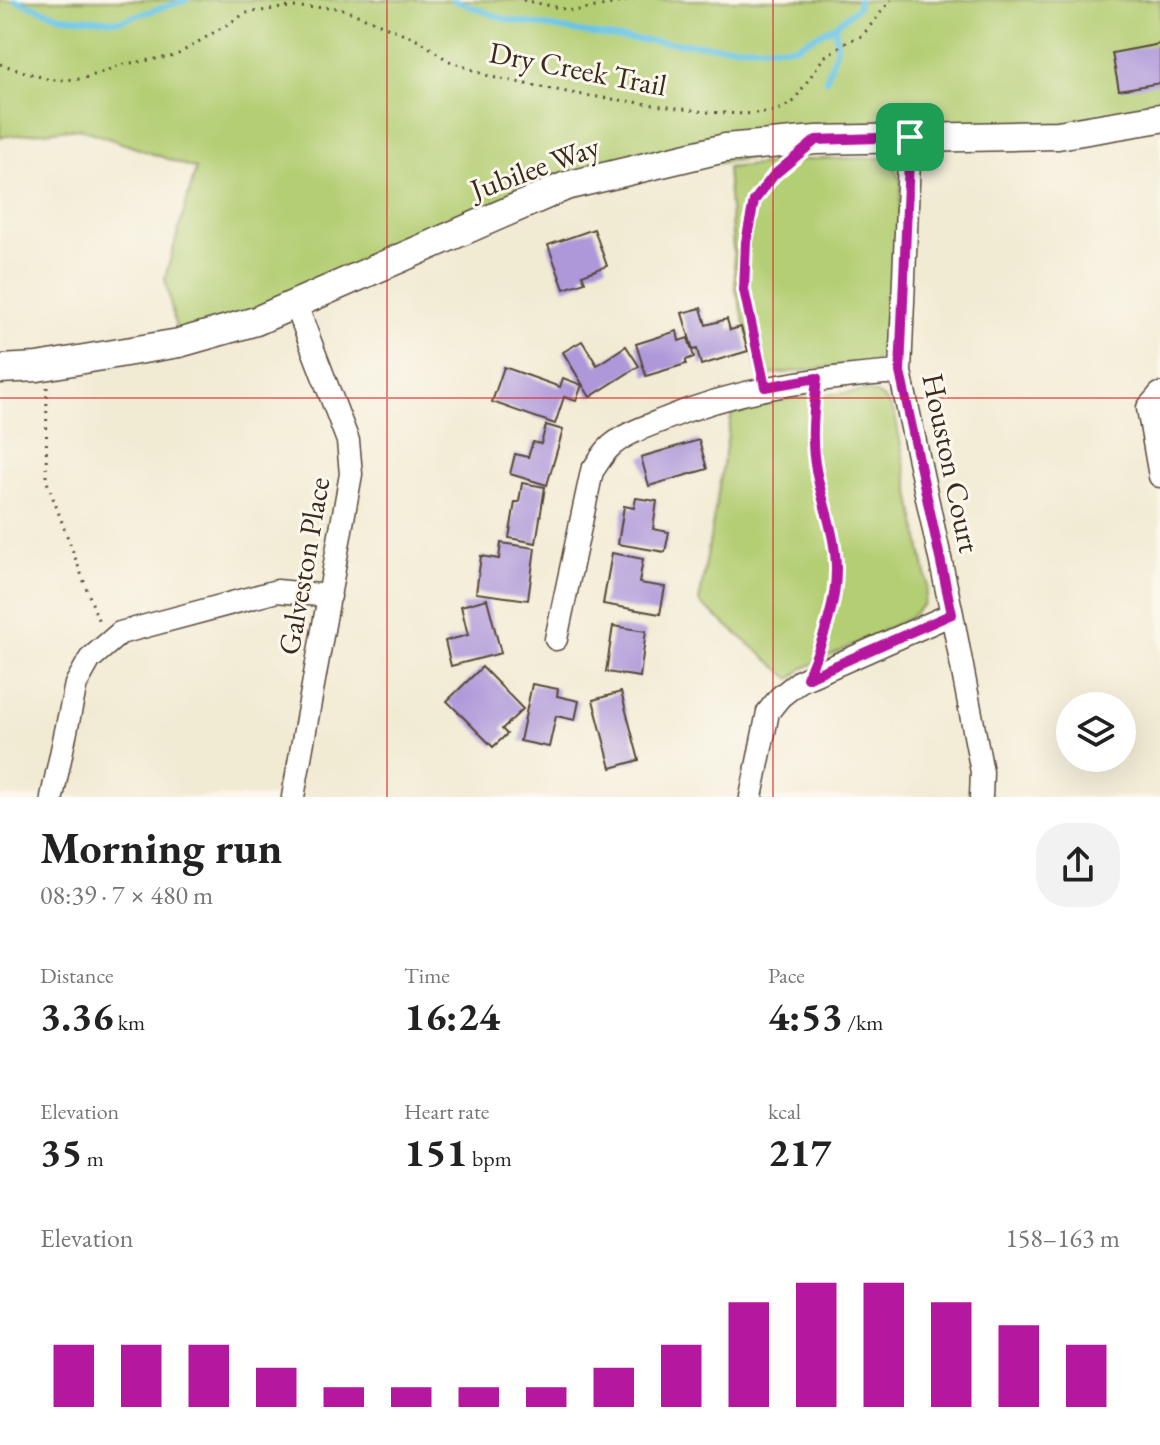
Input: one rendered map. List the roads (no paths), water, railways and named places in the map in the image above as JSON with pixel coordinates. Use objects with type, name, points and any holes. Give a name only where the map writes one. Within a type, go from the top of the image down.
[{"type":"street","name":"Jubilee Way","points":[[0,369],[47,365],[179,343],[256,321],[566,186],[725,148],[816,140],[1058,135],[1160,118]]},
{"type":"street","name":"Houston Court","points":[[910,137],[900,372],[952,614],[982,772],[981,797]]},
{"type":"street","name":"Galveston Place","points":[[293,797],[351,474],[348,441],[296,305]]},
{"type":"street","points":[[556,639],[592,471],[608,448],[629,433],[685,410],[765,387],[817,378],[900,372]]},
{"type":"street","points":[[1160,394],[1148,408],[1160,476]]},
{"type":"street","points":[[52,797],[76,684],[90,659],[120,633],[277,591],[330,596]]},
{"type":"street","points":[[751,797],[768,712],[780,697],[807,678],[952,614]]},
{"type":"waterway","points":[[15,0],[62,17],[119,21],[187,0]]},
{"type":"waterway","points":[[453,0],[504,19],[615,38],[716,46],[794,47],[835,26],[857,8],[859,0]]},
{"type":"waterway","points":[[826,80],[837,48],[835,26]]}]
